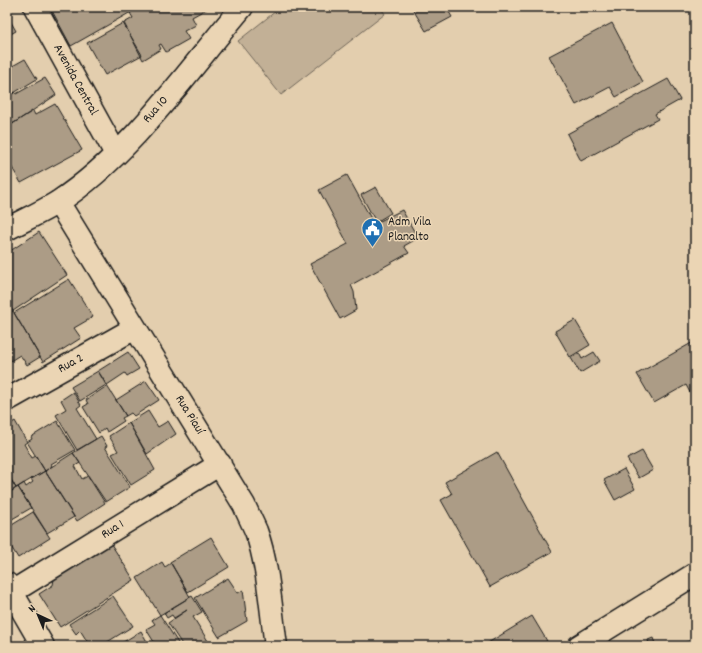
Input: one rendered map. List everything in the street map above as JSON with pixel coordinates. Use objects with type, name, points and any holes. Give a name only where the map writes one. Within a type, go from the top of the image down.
[{"type":"street","name":"Avenida Central","points":[[35,7],[116,154]]},
{"type":"street","name":"Rua 10","points":[[7,228],[58,202],[116,154],[154,113],[242,7]]},
{"type":"street","name":"Rua Piauí","points":[[58,202],[220,464],[244,506],[256,532],[269,592],[276,646]]},
{"type":"street","name":"Rua 2","points":[[7,400],[135,328]]},
{"type":"street","name":"Rua 1","points":[[9,591],[220,464]]},
{"type":"street","points":[[579,646],[695,574]]},
{"type":"street","points":[[9,591],[43,646]]},
{"type":"shaded area","points":[[281,7],[380,7],[385,14],[281,95],[238,41]]},
{"type":"building","points":[[50,7],[137,7],[138,8],[71,46]]},
{"type":"building","points":[[140,7],[210,7],[192,17],[196,25],[184,31],[189,39],[166,52],[161,44],[159,45],[161,49],[143,60],[124,23],[133,18],[130,13]]},
{"type":"building","points":[[446,7],[452,17],[426,31],[412,8]]},
{"type":"building","points":[[7,15],[16,31],[7,36]]},
{"type":"building","points":[[123,23],[142,55],[105,75],[87,43]]},
{"type":"building","points":[[612,23],[643,82],[616,97],[610,87],[576,105],[549,56]]},
{"type":"building","points":[[25,59],[37,79],[7,97],[7,69]]},
{"type":"building","points":[[45,78],[56,95],[8,127],[7,97],[15,92],[16,94]]},
{"type":"building","points":[[668,79],[680,100],[655,114],[658,119],[581,161],[567,134]]},
{"type":"building","points":[[55,104],[82,150],[21,183],[7,159],[7,127],[33,111],[35,115]]},
{"type":"building","name":"Adm Vila Planalto","points":[[347,175],[374,224],[402,210],[418,238],[404,246],[409,253],[351,285],[354,292],[356,310],[340,319],[310,264],[348,244],[319,190]]},
{"type":"building","points":[[376,187],[391,213],[376,222],[361,195]]},
{"type":"building","points":[[39,232],[67,275],[13,311],[7,302],[7,253]]},
{"type":"building","points":[[69,279],[93,317],[74,328],[81,338],[43,362],[14,313]]},
{"type":"building","points":[[13,311],[40,357],[27,365],[20,355],[7,363],[7,315]]},
{"type":"building","points":[[575,320],[590,345],[570,357],[555,331]]},
{"type":"building","points":[[695,341],[695,402],[686,385],[654,403],[637,374]]},
{"type":"building","points":[[128,352],[139,369],[127,376],[125,373],[107,385],[98,371]]},
{"type":"building","points":[[594,352],[600,361],[580,373],[571,358],[579,353],[582,359]]},
{"type":"building","points":[[98,371],[106,385],[80,401],[71,387]]},
{"type":"building","points":[[146,381],[159,400],[134,416],[131,413],[126,416],[116,400]]},
{"type":"building","points":[[107,386],[126,416],[122,418],[124,421],[107,432],[105,428],[99,433],[83,407],[88,404],[86,400]]},
{"type":"building","points":[[73,392],[81,405],[77,408],[96,439],[77,450],[56,415],[66,409],[61,400]]},
{"type":"building","points":[[148,411],[158,427],[168,421],[176,434],[147,454],[129,423]]},
{"type":"building","points":[[15,421],[27,442],[24,444],[32,458],[36,456],[45,471],[16,488],[7,473],[7,426]]},
{"type":"building","points":[[57,421],[75,450],[51,464],[52,466],[45,471],[27,442],[32,439],[31,437]]},
{"type":"building","points":[[129,423],[155,470],[131,485],[112,454],[118,451],[109,436]]},
{"type":"building","points":[[101,436],[107,446],[105,447],[130,487],[106,502],[73,453]]},
{"type":"building","points":[[642,451],[653,470],[639,478],[627,459]]},
{"type":"building","points":[[497,452],[552,552],[490,587],[441,500],[452,494],[445,482]]},
{"type":"building","points":[[73,453],[80,463],[75,466],[82,479],[88,476],[105,503],[77,521],[45,471]]},
{"type":"building","points":[[624,469],[635,489],[615,500],[604,480]]},
{"type":"building","points":[[45,471],[74,517],[47,533],[18,487],[24,483],[26,487],[33,482],[31,479]]},
{"type":"building","points":[[7,473],[16,488],[7,494]]},
{"type":"building","points":[[18,487],[31,508],[7,522],[7,494]]},
{"type":"building","points":[[33,512],[50,538],[18,558],[7,540],[7,528]]},
{"type":"building","points":[[211,537],[229,567],[188,592],[170,562]]},
{"type":"building","points":[[111,544],[134,580],[60,627],[39,594],[53,585],[54,579]]},
{"type":"building","points":[[162,562],[165,567],[171,563],[190,597],[160,615],[137,578]]},
{"type":"building","points":[[228,578],[238,593],[243,590],[247,621],[219,637],[195,598]]},
{"type":"building","points":[[113,596],[133,626],[101,646],[90,646],[80,630],[76,634],[69,624]]},
{"type":"building","points":[[192,596],[202,612],[193,617],[208,641],[200,646],[183,646],[168,623],[187,610],[174,618],[172,615],[167,618],[164,613]]},
{"type":"building","points":[[160,615],[180,646],[117,646],[141,631],[149,645],[154,642],[146,629],[155,624],[152,620]]},
{"type":"building","points":[[532,616],[547,641],[539,646],[483,646]]},
{"type":"building","points":[[653,638],[656,646],[642,646],[649,644],[648,640]]},
{"type":"building","points":[[695,639],[695,646],[674,646],[693,640]]},
{"type":"place","name":"Adm Vila Planalto","points":[[372,248]]}]
